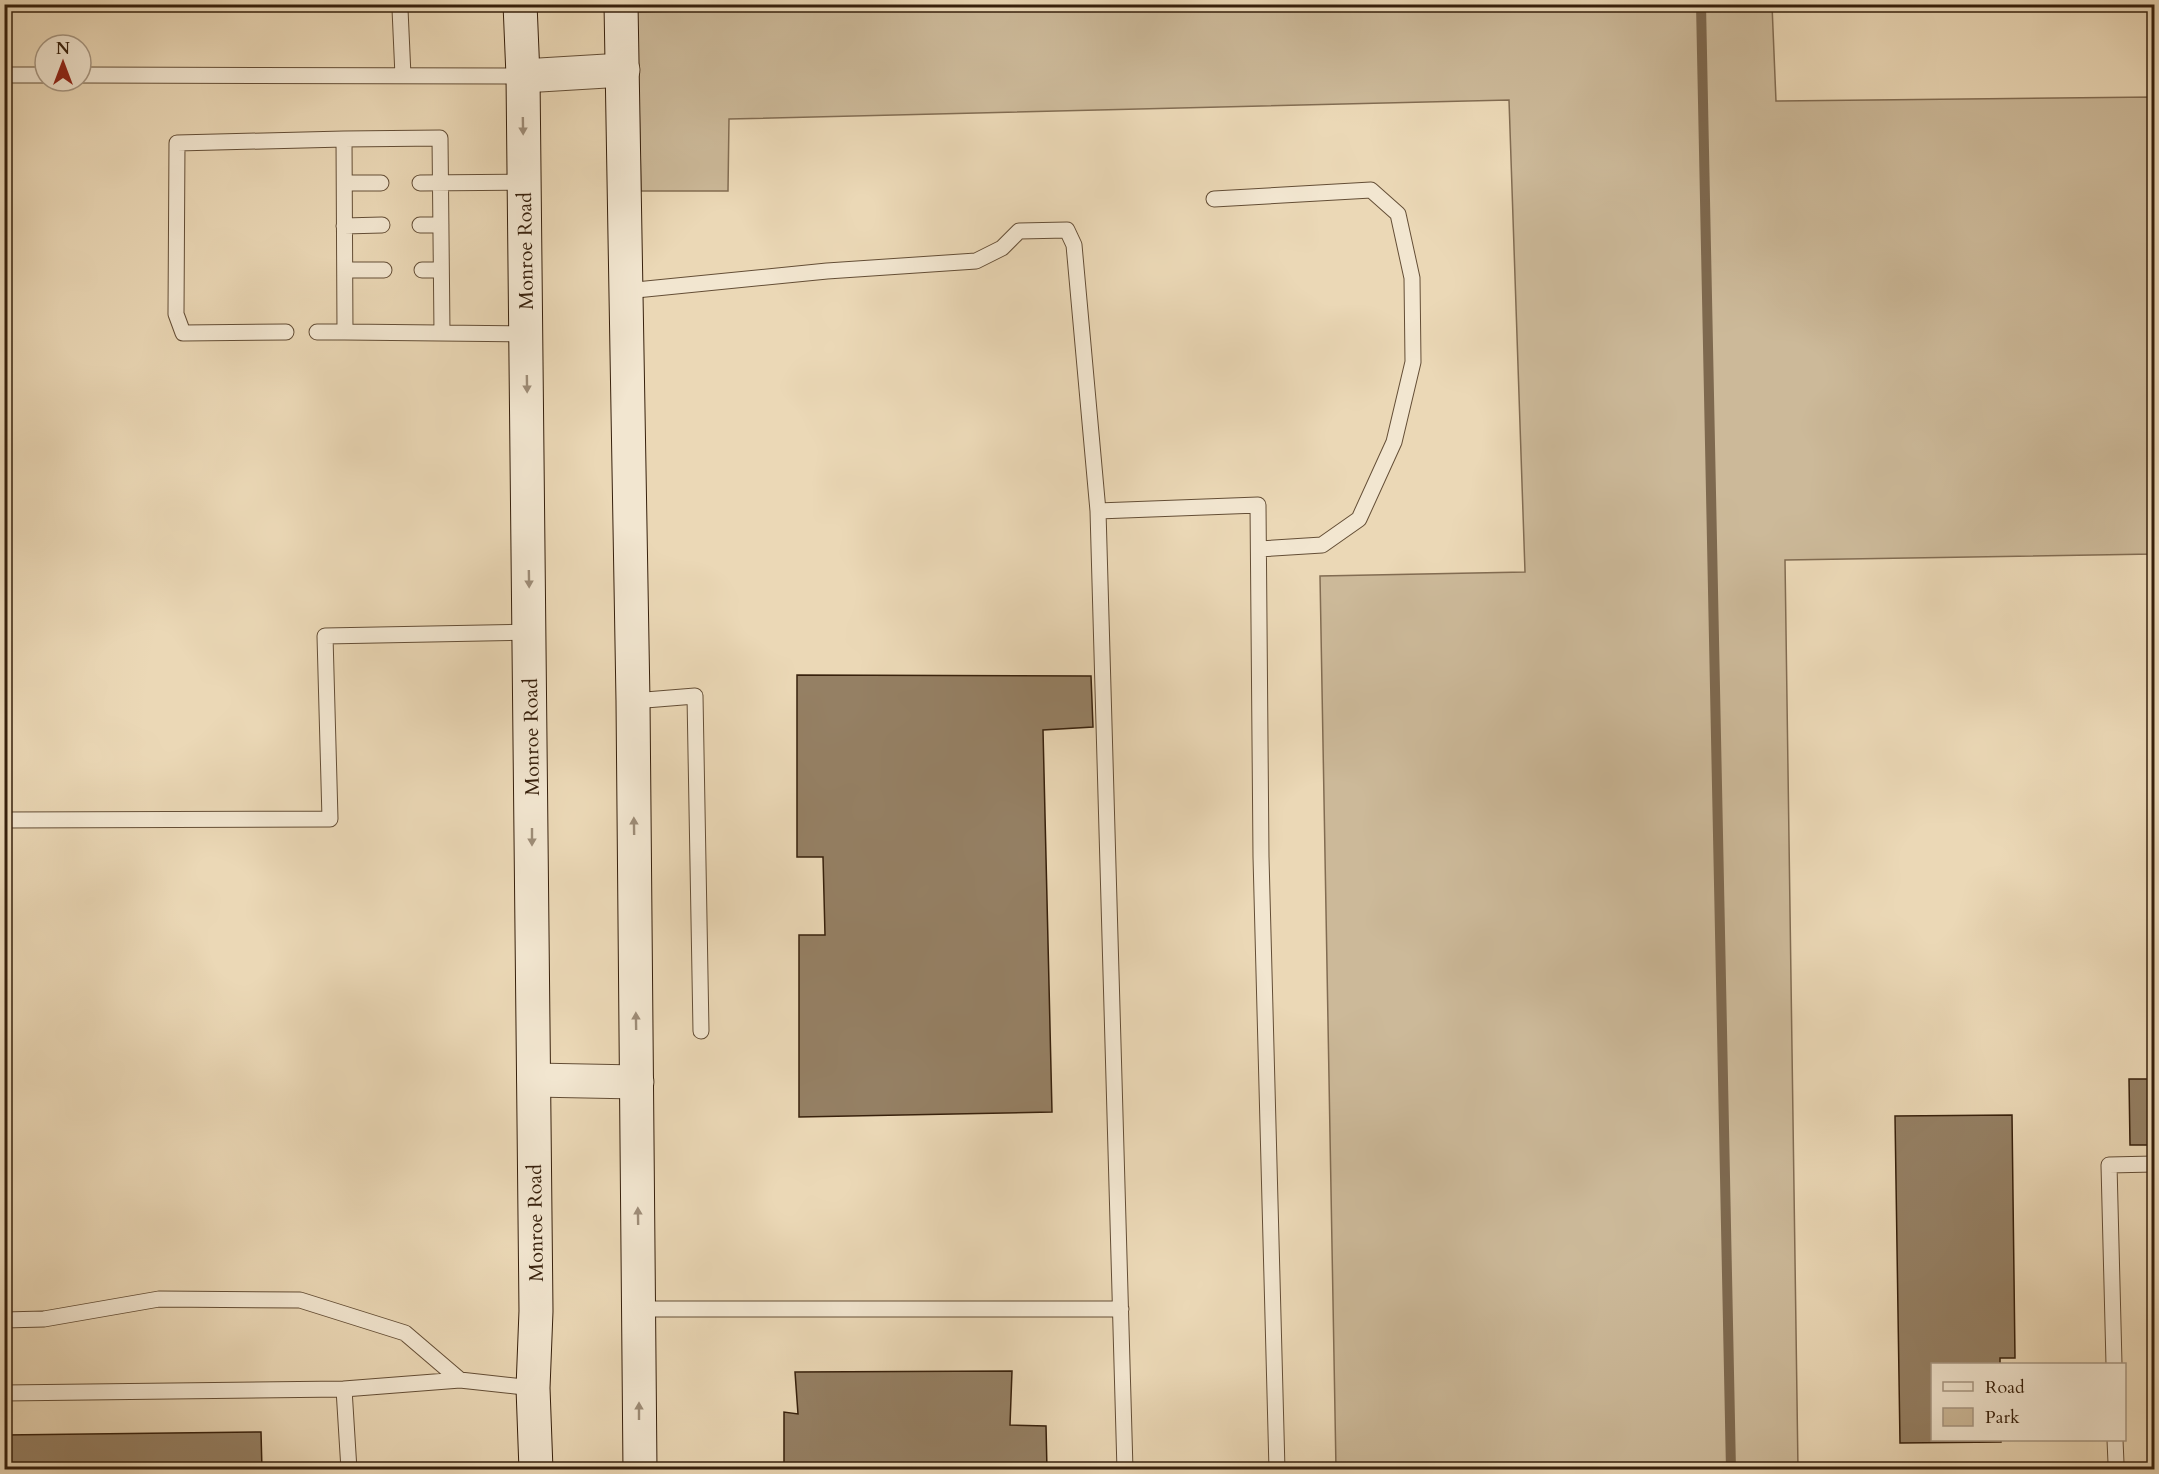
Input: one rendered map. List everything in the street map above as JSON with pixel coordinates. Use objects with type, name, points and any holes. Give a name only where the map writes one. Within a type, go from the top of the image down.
[{"type":"main road","name":"Monroe Road","points":[[520,4],[523,76],[530,632],[536,1311],[533,1388],[536,1470]]},
{"type":"main road","points":[[621,4],[633,701],[640,1470]]},
{"type":"main road","points":[[523,76],[623,70]]},
{"type":"main road","points":[[534,1080],[637,1082]]},
{"type":"lane","points":[[397,4],[400,9],[403,76]]},
{"type":"lane","points":[[4,75],[33,75]]},
{"type":"lane","points":[[93,75],[523,76]]},
{"type":"lane","points":[[286,332],[183,333],[176,315],[177,143],[440,138],[442,332]]},
{"type":"lane","points":[[344,140],[345,332]]},
{"type":"lane","points":[[420,183],[524,182]]},
{"type":"lane","points":[[345,183],[381,183]]},
{"type":"lane","points":[[1214,199],[1371,190],[1398,214],[1412,278],[1413,362],[1394,442],[1359,519],[1322,545],[1259,549]]},
{"type":"lane","points":[[344,226],[382,225]]},
{"type":"lane","points":[[420,225],[441,225]]},
{"type":"lane","points":[[626,291],[827,271],[976,261],[1002,248],[1019,231],[1066,230],[1074,245],[1098,511],[1125,1470]]},
{"type":"lane","points":[[345,270],[384,270]]},
{"type":"lane","points":[[422,270],[441,270]]},
{"type":"lane","points":[[318,332],[526,334]]},
{"type":"lane","points":[[1098,511],[1258,505],[1261,857],[1277,1470]]},
{"type":"lane","points":[[4,820],[330,819],[325,636],[530,632]]},
{"type":"lane","points":[[633,701],[695,696],[701,1031]]},
{"type":"lane","points":[[2114,1363],[2109,1166],[2154,1164]]},
{"type":"lane","points":[[4,1320],[44,1319],[159,1299],[300,1300],[405,1333],[460,1380]]},
{"type":"lane","points":[[639,1309],[1121,1309]]},
{"type":"lane","points":[[4,1393],[344,1389],[460,1380],[533,1388]]},
{"type":"lane","points":[[344,1389],[349,1470]]},
{"type":"lane","points":[[2115,1441],[2116,1463]]},
{"type":"green space","points":[[983,4],[1772,5],[1776,101],[2154,97],[2154,554],[1785,560],[1798,1469],[1336,1469],[1320,576],[1525,572],[1509,100],[729,119],[728,191],[641,191],[637,12]]},
{"type":"building","points":[[797,675],[1091,676],[1093,727],[1043,730],[1052,1112],[799,1117],[799,935],[825,935],[823,857],[797,857]]},
{"type":"building","points":[[2129,1079],[2154,1079],[2154,1145],[2130,1145]]},
{"type":"building","points":[[2012,1115],[2015,1358],[2000,1358],[2000,1363],[1931,1363],[1931,1441],[2001,1442],[1900,1443],[1895,1116]]},
{"type":"building","points":[[1012,1371],[1010,1425],[1046,1426],[1047,1470],[784,1470],[784,1412],[798,1414],[795,1372]]},
{"type":"building","points":[[261,1432],[262,1470],[4,1470],[4,1435]]},
{"type":"waterway","points":[[1701,4],[1731,1470]]}]
